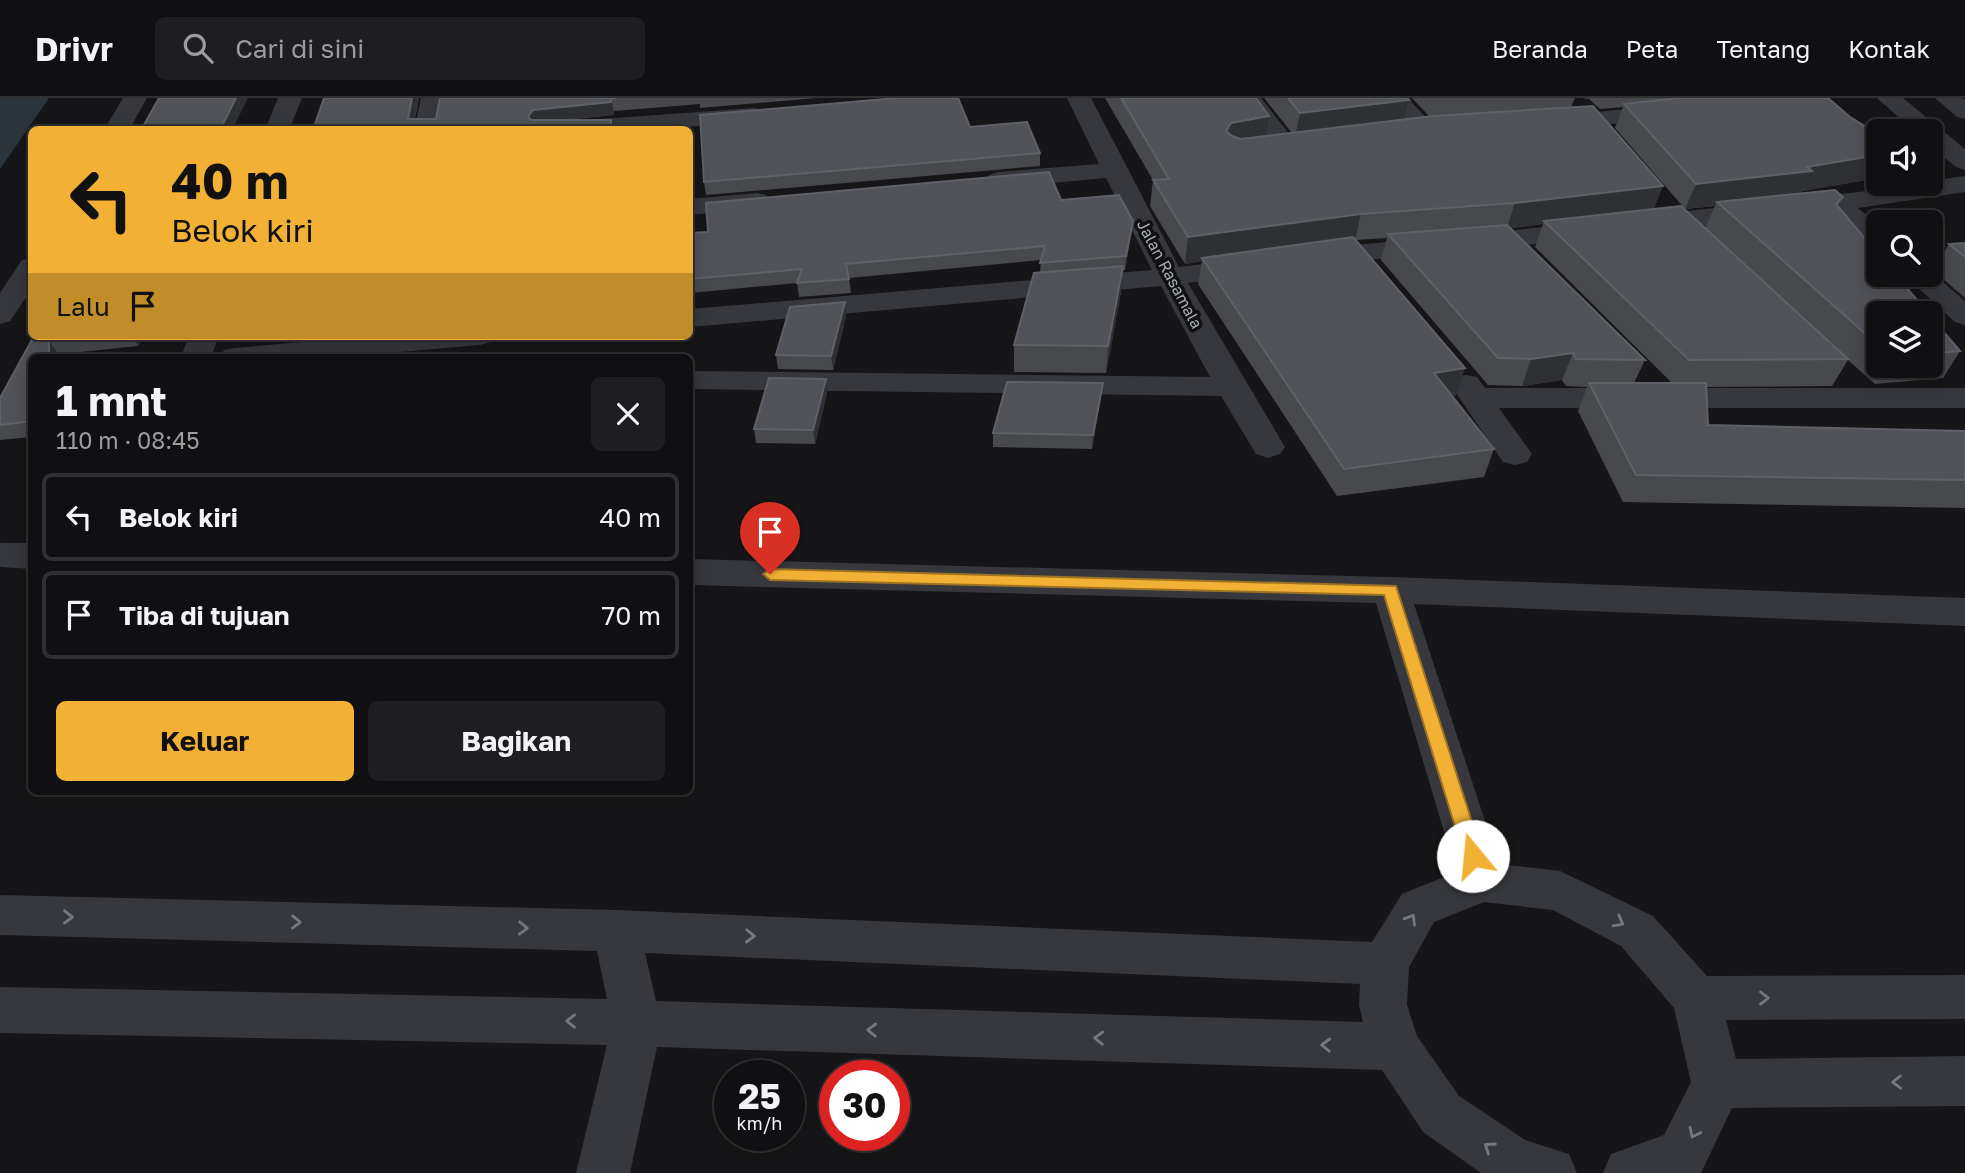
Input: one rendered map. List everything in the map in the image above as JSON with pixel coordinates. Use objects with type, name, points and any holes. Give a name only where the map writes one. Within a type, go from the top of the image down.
[{"type":"street","points":[[118,126],[135,98]]},
{"type":"street","points":[[278,126],[290,98]]},
{"type":"street","points":[[427,126],[433,98]]},
{"type":"street","name":"Jalan Rasamala","points":[[1079,98],[1171,277],[1231,387],[1268,447]]},
{"type":"street","points":[[1249,98],[1275,149],[1315,145]]},
{"type":"street","points":[[1395,98],[1426,131]]},
{"type":"street","points":[[1573,98],[1611,140]]},
{"type":"street","points":[[1889,98],[1914,119]]},
{"type":"street","points":[[1947,98],[1965,112]]},
{"type":"street","points":[[555,126],[574,118],[661,126],[740,107],[781,112]]},
{"type":"street","points":[[1530,124],[1686,110]]},
{"type":"street","points":[[1398,135],[1452,130]]},
{"type":"street","points":[[1943,144],[1965,162]]},
{"type":"street","points":[[977,182],[1114,170]]},
{"type":"street","points":[[693,318],[1171,277],[1356,251],[1507,239],[1668,209],[1836,202],[1965,184]]},
{"type":"street","points":[[693,207],[785,199]]},
{"type":"street","points":[[1836,202],[1866,228]]},
{"type":"street","points":[[1668,209],[1706,247]]},
{"type":"street","points":[[1507,239],[1535,268]]},
{"type":"street","points":[[1356,251],[1382,283]]},
{"type":"street","points":[[0,315],[28,272]]},
{"type":"street","points":[[1932,287],[1965,316]]},
{"type":"street","points":[[270,354],[433,340]]},
{"type":"street","points":[[1452,367],[1478,398],[1515,454]]},
{"type":"street","points":[[1837,369],[1867,398]]},
{"type":"street","points":[[1639,372],[1667,400]]},
{"type":"street","points":[[693,380],[1231,387]]},
{"type":"street","points":[[1478,398],[1965,398]]},
{"type":"street","points":[[0,555],[28,556]]},
{"type":"street","points":[[693,572],[1391,590],[1965,612]]},
{"type":"street","points":[[1391,590],[1482,882]]},
{"type":"street","points":[[1550,1173],[1514,1164],[1441,1114],[1395,1047],[1383,1005],[1385,964],[1418,908],[1482,882],[1560,891],[1637,932],[1696,998],[1717,1084],[1682,1156],[1630,1173]]},
{"type":"street","points":[[0,915],[615,930],[1385,964]]},
{"type":"street","points":[[604,1173],[637,1023],[615,930]]},
{"type":"street","points":[[1696,998],[1965,997]]},
{"type":"street","points":[[0,1010],[637,1023],[1395,1047]]},
{"type":"street","points":[[1717,1084],[1965,1081]]},
{"type":"shaded area","points":[[0,98],[49,98],[28,126],[0,169]]},
{"type":"building","points":[[159,98],[236,98],[222,126],[143,126]]},
{"type":"building","points":[[324,98],[412,98],[408,119],[436,119],[440,98],[612,98],[611,102],[533,110],[528,116],[531,120],[611,120],[611,126],[314,126]]},
{"type":"building","points":[[897,98],[958,98],[970,127],[1027,122],[1040,153],[704,182],[700,115]]},
{"type":"building","points":[[1121,98],[1256,98],[1269,116],[1231,123],[1226,131],[1241,139],[1433,116],[1593,106],[1663,186],[1515,203],[1361,214],[1188,237],[1153,180],[1169,179]]},
{"type":"building","points":[[1288,98],[1407,98],[1409,100],[1300,113]]},
{"type":"building","points":[[1679,98],[1828,98],[1866,127],[1866,157],[1807,167],[1812,171],[1696,184],[1624,104]]},
{"type":"building","points":[[1049,172],[1061,200],[1119,195],[1133,221],[1126,256],[1040,263],[1045,246],[846,264],[849,279],[797,283],[802,269],[693,279],[693,233],[708,232],[706,203]]},
{"type":"building","points":[[1835,190],[1843,197],[1836,204],[1866,240],[1866,287],[1906,287],[1918,301],[1866,301],[1866,334],[1717,202]]},
{"type":"building","points":[[1681,206],[1848,359],[1689,360],[1544,221]]},
{"type":"building","points":[[1507,225],[1645,360],[1576,359],[1573,353],[1531,359],[1498,358],[1388,234]]},
{"type":"building","points":[[1353,237],[1465,368],[1434,373],[1494,449],[1344,469],[1202,258]]},
{"type":"building","points":[[1965,243],[1965,257],[1949,244]]},
{"type":"building","points":[[1123,266],[1108,346],[1014,345],[1034,273]]},
{"type":"building","points":[[845,302],[831,356],[776,355],[790,307]]},
{"type":"building","points":[[1943,331],[1960,351],[1943,353]]},
{"type":"building","points":[[32,340],[49,340],[49,354],[28,354],[28,422],[0,425],[0,398]]},
{"type":"building","points":[[769,378],[826,379],[813,430],[754,429]]},
{"type":"building","points":[[1007,382],[1103,383],[1093,435],[993,433]]},
{"type":"building","points":[[1589,383],[1706,383],[1708,425],[1965,431],[1965,480],[1636,475]]},
{"type":"route","points":[[770,574],[1391,590],[1473,856]]}]
